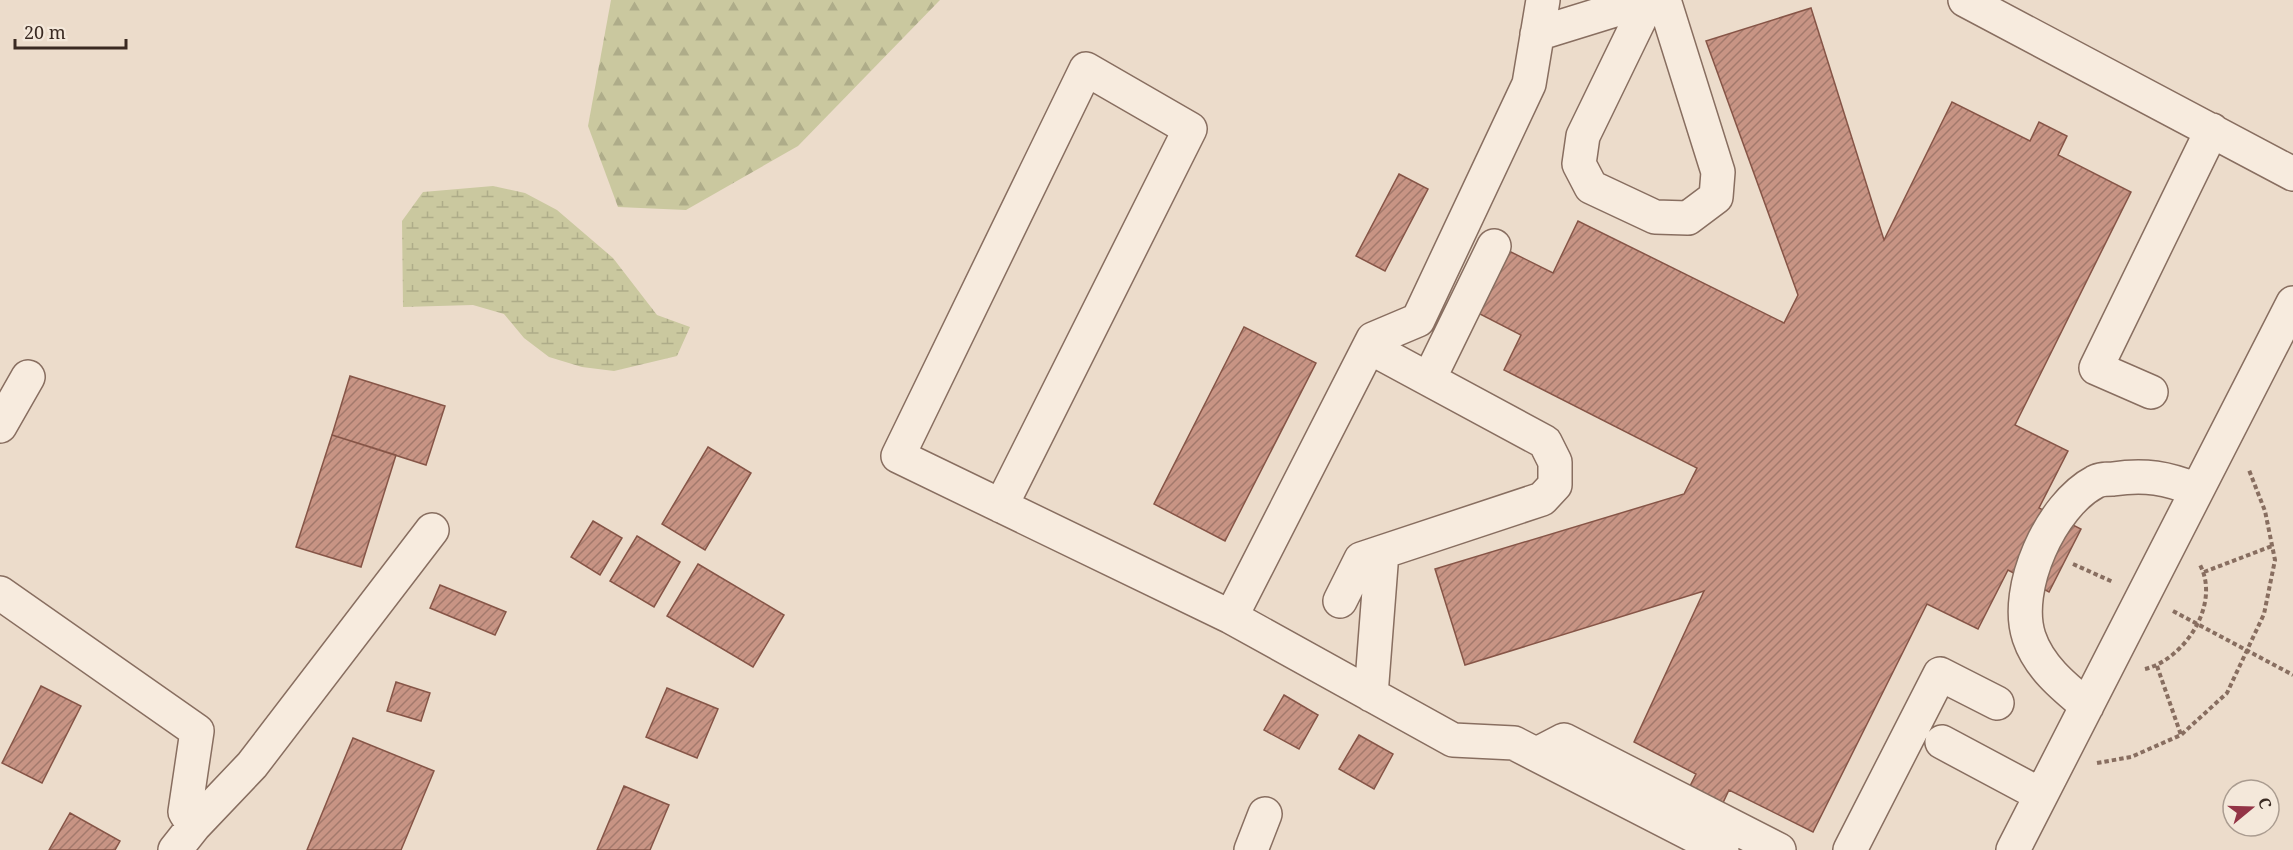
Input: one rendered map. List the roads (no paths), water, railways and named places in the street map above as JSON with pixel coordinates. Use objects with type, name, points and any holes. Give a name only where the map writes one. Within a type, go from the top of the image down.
[{"type":"street","points":[[1231,617],[1373,339],[1419,320],[1529,84],[1543,0]]},
{"type":"street","points":[[1537,34],[1648,0]]},
{"type":"street","points":[[1648,0],[1583,136],[1579,164],[1591,187],[1655,217],[1688,218],[1716,197],[1718,172],[1664,0]]},
{"type":"street","points":[[1965,0],[2293,174]]},
{"type":"street","points":[[1001,506],[1190,129],[1086,69],[898,456],[1001,506],[1231,617],[1454,740],[1514,743],[1722,850]]},
{"type":"street","points":[[2151,392],[2096,368],[2212,130]]},
{"type":"street","points":[[1429,379],[1494,246]]},
{"type":"street","points":[[2013,850],[2293,303]]},
{"type":"street","points":[[1340,601],[1361,559],[1542,499],[1555,486],[1555,462],[1545,442],[1370,346]]},
{"type":"street","points":[[0,426],[28,377]]},
{"type":"street","points":[[2088,706],[2053,678],[2029,637],[2025,598],[2034,561],[2066,504],[2096,481],[2141,475],[2178,482],[2198,490]]},
{"type":"street","points":[[185,838],[252,765],[432,530]]},
{"type":"street","points":[[1371,694],[1382,552]]},
{"type":"street","points":[[0,593],[196,731],[185,812],[185,838]]},
{"type":"street","points":[[1850,850],[1940,674],[1997,703]]},
{"type":"street","points":[[1537,754],[1563,740],[1779,850]]},
{"type":"street","points":[[1942,742],[2041,795]]},
{"type":"street","points":[[1251,850],[1265,814]]}]
